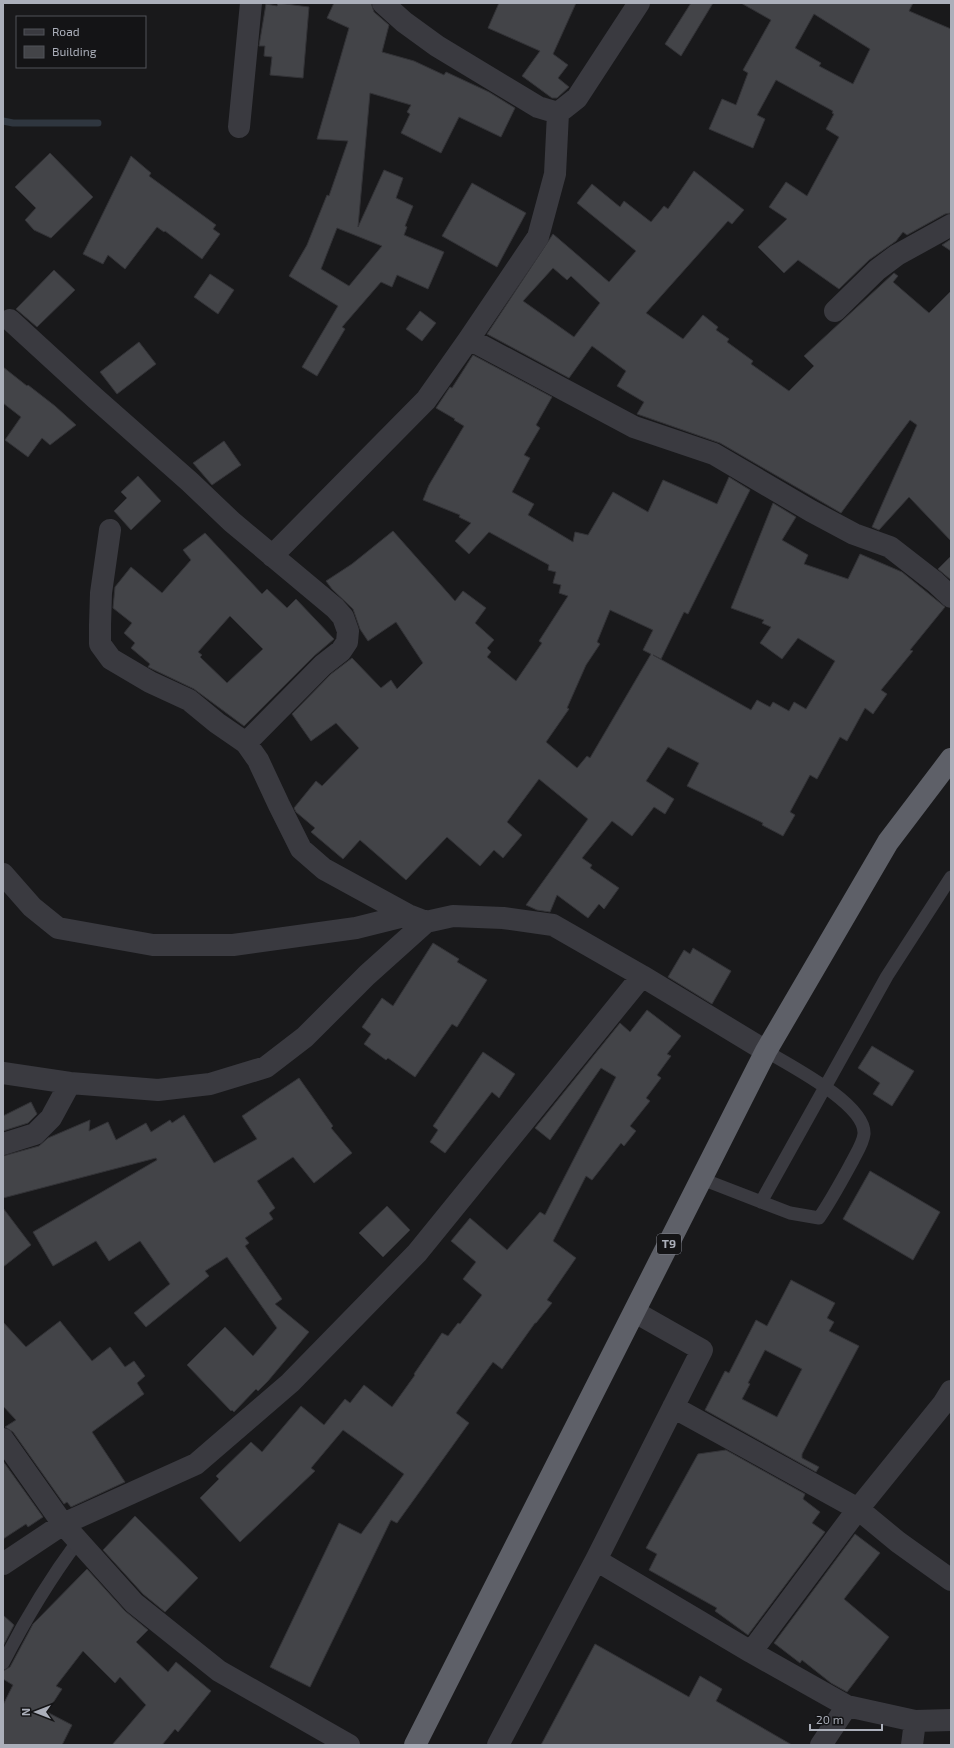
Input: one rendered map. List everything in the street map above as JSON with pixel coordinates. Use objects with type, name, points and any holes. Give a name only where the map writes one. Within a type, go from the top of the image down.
[{"type":"highway","name":"T9","points":[[415,1745],[766,1051],[888,842],[951,759]]},
{"type":"street","points":[[239,126],[251,3]]},
{"type":"street","points":[[383,3],[404,22],[437,46],[538,107],[558,113]]},
{"type":"street","points":[[272,556],[426,400],[538,237],[555,174],[558,113],[577,98],[639,3]]},
{"type":"street","points":[[834,311],[882,266],[897,255],[951,225]]},
{"type":"street","points":[[10,320],[190,482],[232,522],[335,608],[343,617],[348,631],[347,642],[341,651],[323,665],[246,743]]},
{"type":"street","points":[[469,339],[634,427],[714,454],[811,512],[854,534],[890,547],[935,582],[951,598]]},
{"type":"street","points":[[110,530],[101,593],[100,644],[111,659],[150,682],[189,700],[217,723],[246,743],[258,760],[301,849],[324,869],[417,918]]},
{"type":"street","points":[[3,874],[32,907],[58,928],[153,945],[233,945],[417,918],[453,916],[503,918],[553,925],[642,976],[766,1051]]},
{"type":"street","points":[[3,1073],[70,1083],[158,1090],[210,1084],[266,1067],[305,1037],[367,975],[417,918]]},
{"type":"street","points":[[3,1564],[63,1524],[196,1464],[290,1383],[417,1253],[642,976]]},
{"type":"street","points":[[3,1144],[35,1134],[51,1118],[70,1083]]},
{"type":"street","points":[[498,1745],[596,1560],[702,1350],[635,1312]]},
{"type":"street","points":[[751,1652],[858,1509],[943,1404],[951,1391]]},
{"type":"street","points":[[673,1407],[858,1509],[898,1542],[951,1580]]},
{"type":"street","points":[[3,1439],[63,1524],[134,1603],[219,1671],[349,1745]]},
{"type":"street","points":[[596,1560],[751,1652],[847,1706],[916,1721],[951,1720]]},
{"type":"street","points":[[821,1745],[847,1706]]},
{"type":"street","points":[[912,1745],[916,1721]]},
{"type":"lane","points":[[761,1202],[887,976],[951,877]]},
{"type":"lane","points":[[702,1179],[790,1213],[819,1218],[836,1193],[861,1144],[864,1133],[858,1115],[825,1086],[766,1051]]},
{"type":"lane","points":[[3,1663],[24,1623],[54,1574],[78,1541]]},
{"type":"building","points":[[278,3],[309,7],[303,78],[270,75],[272,57],[264,56],[265,46],[259,46],[266,4],[277,6]]},
{"type":"building","points":[[334,3],[371,3],[374,12],[389,25],[382,52],[414,61],[444,75],[446,72],[489,92],[515,108],[501,137],[459,117],[441,153],[401,133],[410,114],[407,112],[411,105],[370,93],[358,227],[384,170],[403,178],[396,198],[413,206],[405,226],[407,227],[404,235],[444,252],[428,289],[397,275],[392,287],[381,282],[342,327],[345,329],[317,376],[302,367],[338,306],[289,276],[307,245],[327,195],[329,196],[348,141],[317,139],[349,28],[327,18]],"holes":[[[337,228],[382,246],[349,286],[321,269]]]},
{"type":"building","points":[[499,3],[576,3],[553,54],[568,65],[558,78],[569,87],[557,98],[552,98],[522,76],[540,51],[488,28]]},
{"type":"building","points":[[691,3],[713,3],[681,56],[665,44]]},
{"type":"building","points":[[741,3],[913,3],[909,11],[951,29],[951,213],[945,214],[907,235],[903,232],[896,241],[869,260],[839,289],[798,260],[784,273],[758,247],[787,219],[769,207],[786,182],[807,196],[839,137],[826,129],[834,114],[832,113],[833,111],[776,80],[757,115],[765,119],[753,148],[709,129],[722,99],[736,105],[748,73],[743,70],[771,20]],"holes":[[[814,14],[870,49],[853,84],[819,66],[821,63],[795,48]]]},
{"type":"building","points":[[50,153],[93,197],[51,238],[34,230],[25,220],[36,208],[15,187]]},
{"type":"building","points":[[131,156],[151,173],[149,176],[216,225],[213,229],[220,234],[202,259],[165,231],[164,232],[157,227],[125,269],[108,255],[103,264],[83,254]]},
{"type":"building","points":[[694,171],[744,210],[732,224],[728,221],[646,313],[683,339],[703,315],[718,327],[716,330],[729,339],[727,342],[753,361],[751,364],[789,391],[814,366],[804,356],[894,273],[898,276],[893,282],[929,313],[951,291],[951,541],[909,497],[879,530],[872,527],[917,425],[910,420],[841,513],[720,443],[637,414],[644,402],[617,386],[626,371],[592,346],[569,378],[487,334],[553,234],[609,282],[636,251],[577,203],[592,184],[620,207],[624,201],[651,222],[664,206],[668,209]],"holes":[[[553,268],[567,280],[571,276],[600,303],[574,337],[523,301]]]},
{"type":"building","points":[[472,183],[526,213],[497,267],[442,236]]},
{"type":"building","points":[[951,239],[951,251],[942,245]]},
{"type":"building","points":[[54,270],[75,290],[37,327],[16,309]]},
{"type":"building","points":[[210,274],[234,290],[218,314],[194,297]]},
{"type":"building","points":[[420,311],[436,323],[422,341],[406,329]]},
{"type":"building","points":[[139,342],[156,364],[117,394],[100,372]]},
{"type":"building","points":[[473,355],[552,397],[536,425],[540,428],[524,455],[530,458],[512,492],[534,504],[528,515],[573,542],[575,532],[588,535],[613,492],[648,512],[663,480],[717,504],[729,477],[750,490],[688,614],[684,612],[661,659],[653,655],[751,710],[757,700],[770,707],[773,702],[789,711],[794,702],[806,709],[835,661],[798,638],[782,659],[760,643],[771,627],[762,623],[764,620],[731,608],[773,503],[796,517],[782,540],[808,555],[804,564],[848,579],[860,554],[902,572],[945,607],[910,650],[913,651],[881,690],[887,694],[873,714],[865,708],[847,741],[840,737],[817,779],[810,775],[790,812],[795,815],[783,836],[762,825],[763,823],[687,786],[699,763],[668,747],[646,781],[674,799],[665,814],[654,807],[632,836],[612,821],[582,858],[592,865],[590,868],[619,888],[604,909],[599,904],[588,918],[557,895],[550,912],[537,910],[526,905],[588,819],[539,779],[507,822],[522,835],[503,858],[494,850],[480,866],[447,837],[406,880],[360,840],[343,859],[311,832],[315,828],[296,812],[294,808],[316,781],[322,786],[359,748],[336,723],[311,741],[292,714],[331,674],[352,658],[381,688],[391,680],[397,689],[423,663],[396,622],[368,641],[360,629],[353,609],[332,589],[326,581],[352,564],[393,531],[455,601],[463,591],[486,608],[475,623],[494,640],[487,648],[491,652],[487,657],[516,681],[542,643],[539,641],[568,596],[559,593],[561,585],[553,583],[556,572],[548,570],[549,565],[489,532],[469,554],[455,541],[471,523],[459,517],[460,515],[423,500],[429,485],[464,426],[436,408],[450,387],[452,388]],"holes":[[[610,610],[653,630],[643,650],[651,654],[590,758],[587,756],[577,768],[546,742],[569,709],[567,708],[586,665],[600,644],[597,642]]]},
{"type":"building","points":[[3,367],[55,406],[76,425],[50,445],[42,438],[28,457],[5,440],[21,417],[3,403]]},
{"type":"building","points":[[224,441],[241,465],[212,485],[193,463]]},
{"type":"building","points":[[138,476],[161,501],[131,530],[114,511],[127,498],[121,492]]},
{"type":"building","points":[[205,533],[262,594],[267,589],[287,608],[296,599],[334,639],[314,656],[244,726],[194,689],[148,667],[150,664],[131,648],[135,643],[124,633],[132,623],[113,608],[115,587],[131,567],[162,593],[191,560],[183,550]],"holes":[[[230,616],[263,649],[227,683],[200,657],[202,655],[198,652]]]},
{"type":"building","points":[[951,556],[951,580],[938,569]]},
{"type":"building","points":[[433,943],[459,959],[457,962],[487,980],[457,1027],[452,1024],[415,1077],[388,1058],[386,1060],[364,1044],[371,1034],[362,1027],[382,998],[393,1006]]},
{"type":"building","points":[[693,948],[731,971],[712,1004],[668,977],[684,950],[690,954]]},
{"type":"building","points":[[647,1010],[681,1036],[667,1054],[671,1056],[657,1075],[661,1078],[646,1098],[650,1101],[630,1126],[636,1131],[624,1146],[621,1143],[592,1180],[586,1176],[553,1241],[576,1258],[547,1300],[552,1303],[535,1323],[502,1369],[493,1362],[456,1413],[469,1423],[397,1523],[391,1520],[310,1687],[270,1667],[339,1523],[361,1534],[404,1474],[343,1430],[311,1468],[315,1471],[240,1542],[200,1498],[219,1479],[216,1476],[251,1442],[262,1452],[301,1406],[324,1425],[345,1399],[350,1403],[364,1385],[392,1407],[442,1333],[448,1336],[458,1323],[460,1324],[482,1295],[463,1279],[476,1262],[451,1241],[470,1218],[507,1250],[540,1212],[545,1215],[616,1077],[601,1068],[550,1140],[535,1128],[620,1023],[630,1032]]},
{"type":"building","points":[[872,1046],[914,1071],[892,1106],[873,1094],[880,1083],[858,1068]]},
{"type":"building","points":[[483,1052],[515,1074],[499,1098],[492,1092],[445,1153],[430,1142],[438,1130],[433,1126]]},
{"type":"building","points":[[299,1078],[333,1126],[331,1128],[352,1153],[314,1183],[293,1157],[257,1181],[275,1208],[269,1213],[273,1219],[245,1238],[249,1243],[245,1246],[282,1299],[275,1304],[309,1332],[268,1381],[258,1391],[256,1389],[234,1412],[232,1410],[231,1411],[187,1365],[225,1327],[253,1356],[277,1328],[227,1257],[205,1271],[209,1276],[146,1327],[134,1313],[170,1284],[140,1241],[109,1261],[96,1241],[53,1266],[33,1232],[157,1160],[156,1158],[3,1198],[3,1156],[39,1146],[48,1138],[90,1120],[89,1131],[108,1122],[116,1140],[146,1123],[151,1132],[170,1120],[172,1123],[184,1115],[214,1163],[257,1139],[242,1116]]},
{"type":"building","points":[[31,1102],[37,1114],[28,1123],[3,1131],[3,1116]]},
{"type":"building","points":[[870,1171],[940,1212],[913,1260],[843,1219]]},
{"type":"building","points":[[387,1206],[410,1230],[383,1257],[359,1233]]},
{"type":"building","points":[[3,1208],[31,1245],[3,1267]]},
{"type":"building","points":[[791,1280],[835,1303],[827,1318],[834,1322],[829,1331],[859,1346],[802,1454],[802,1458],[819,1467],[816,1472],[705,1410],[725,1371],[729,1373],[756,1320],[767,1326]],"holes":[[[765,1350],[802,1369],[777,1417],[742,1399],[750,1384],[748,1383]]]},
{"type":"building","points":[[60,1321],[92,1361],[110,1347],[125,1367],[134,1361],[145,1376],[137,1383],[144,1394],[92,1432],[125,1482],[71,1507],[67,1502],[64,1504],[13,1432],[5,1427],[16,1420],[3,1406],[3,1322],[26,1347]]},
{"type":"building","points":[[726,1450],[805,1494],[803,1499],[820,1512],[812,1523],[825,1532],[748,1635],[715,1611],[717,1608],[649,1570],[657,1554],[646,1548],[698,1454]]},
{"type":"building","points":[[3,1461],[43,1517],[28,1527],[26,1524],[3,1539]]},
{"type":"building","points":[[135,1516],[198,1578],[165,1612],[143,1594],[103,1550]]},
{"type":"building","points":[[855,1534],[880,1553],[844,1599],[889,1637],[847,1692],[831,1683],[802,1660],[800,1663],[774,1643]]},
{"type":"building","points":[[87,1569],[125,1611],[148,1630],[136,1642],[168,1672],[176,1662],[211,1691],[178,1732],[175,1729],[162,1745],[112,1745],[146,1705],[120,1677],[115,1683],[83,1651],[56,1686],[62,1689],[47,1712],[72,1725],[62,1745],[3,1745],[3,1705],[13,1685],[3,1679],[3,1671],[10,1667],[33,1624]]},
{"type":"building","points":[[3,1615],[14,1625],[3,1646]]},
{"type":"building","points":[[595,1644],[689,1697],[700,1676],[722,1689],[716,1701],[792,1745],[541,1745]]},
{"type":"waterway","points":[[3,121],[13,123],[98,123]]}]
